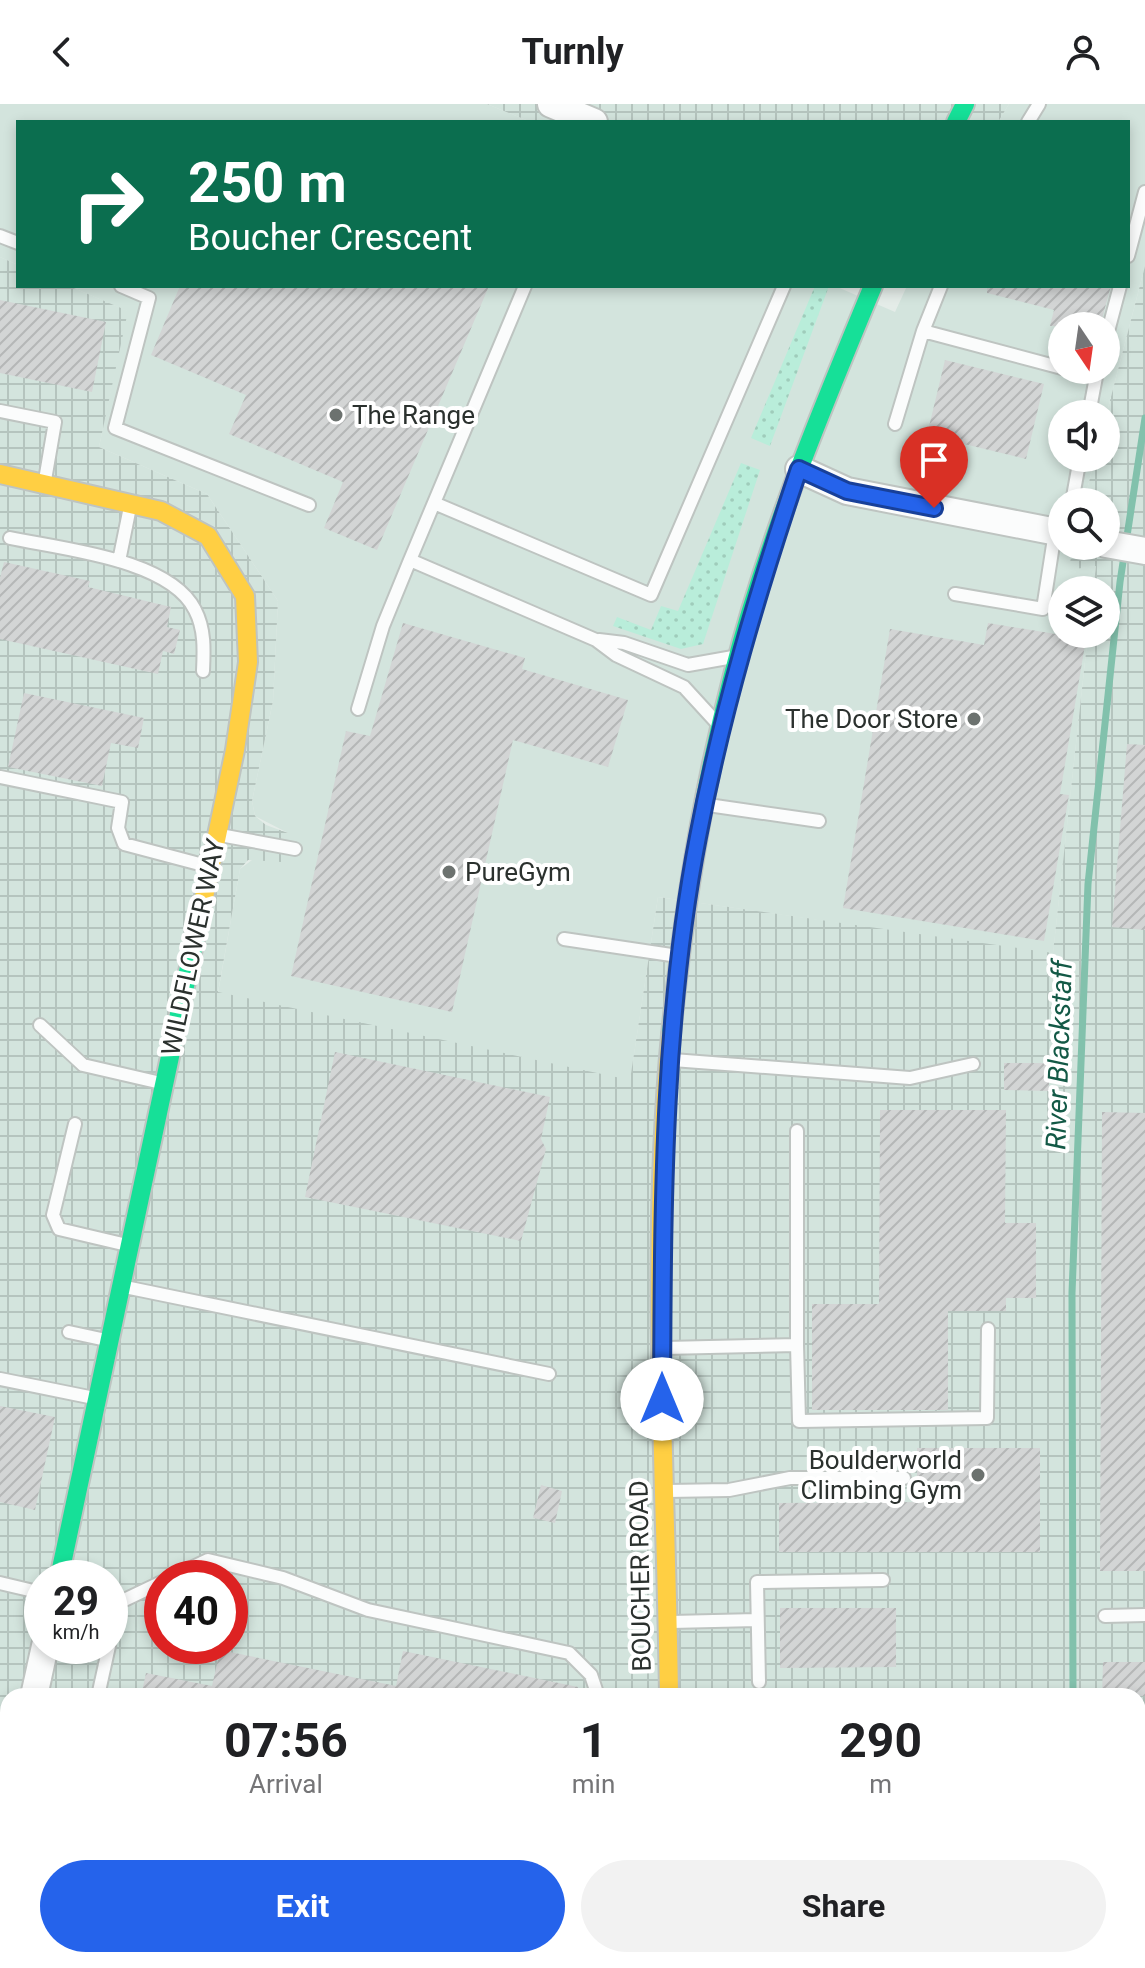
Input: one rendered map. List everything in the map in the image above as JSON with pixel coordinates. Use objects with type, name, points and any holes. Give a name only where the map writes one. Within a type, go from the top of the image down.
[{"type":"street","points":[[555,105],[589,120]]},
{"type":"street","name":"BOUCHER ROAD","points":[[669,1688],[662,1348],[663,1169],[681,956],[705,804],[739,656],[799,469],[872,288]]},
{"type":"street","points":[[799,469],[847,491],[1048,531]]},
{"type":"street","name":"WILDFLOWER WAY","points":[[0,474],[161,511],[208,536],[245,596],[248,662],[235,750],[63,1560]]},
{"type":"street","points":[[1120,547],[1145,551]]},
{"type":"street","points":[[36,1688],[41,1664]]},
{"type":"lane","points":[[1130,248],[1145,192]]},
{"type":"lane","points":[[126,288],[149,298],[115,428],[309,505]]},
{"type":"lane","points":[[358,709],[383,626],[524,288]]},
{"type":"lane","points":[[434,503],[651,595],[783,288]]},
{"type":"lane","points":[[895,424],[923,331],[940,288]]},
{"type":"lane","points":[[1113,312],[1119,288]]},
{"type":"lane","points":[[923,331],[1048,364]]},
{"type":"lane","points":[[0,411],[55,422],[44,483]]},
{"type":"lane","points":[[119,561],[130,504]]},
{"type":"lane","points":[[10,538],[119,561],[169,581],[194,608],[204,637],[203,671]]},
{"type":"lane","points":[[410,560],[596,640],[616,655],[684,687],[721,728]]},
{"type":"lane","points":[[955,594],[1043,609],[1053,560]]},
{"type":"lane","points":[[596,640],[624,643],[688,665],[739,656]]},
{"type":"lane","points":[[0,777],[122,802],[118,828],[124,844],[210,867]]},
{"type":"lane","points":[[705,804],[819,821]]},
{"type":"lane","points":[[217,834],[295,849]]},
{"type":"lane","points":[[564,939],[681,956]]},
{"type":"lane","points":[[40,1025],[83,1065],[164,1084]]},
{"type":"lane","points":[[670,1059],[910,1078],[973,1064]]},
{"type":"lane","points":[[75,1124],[53,1215],[59,1229],[130,1246]]},
{"type":"lane","points":[[797,1131],[799,1421],[987,1418],[988,1329]]},
{"type":"lane","points":[[122,1286],[549,1374]]},
{"type":"lane","points":[[69,1332],[109,1340]]},
{"type":"lane","points":[[662,1348],[797,1345]]},
{"type":"lane","points":[[0,1379],[97,1399]]},
{"type":"lane","points":[[664,1491],[729,1490],[790,1478],[904,1478]]},
{"type":"lane","points":[[248,1570],[283,1578],[368,1610],[569,1653],[591,1675],[595,1688]]},
{"type":"lane","points":[[759,1682],[757,1582],[883,1580]]},
{"type":"lane","points":[[0,1583],[24,1589]]},
{"type":"lane","points":[[1105,1616],[1145,1615]]},
{"type":"lane","points":[[667,1623],[757,1620]]},
{"type":"lane","points":[[100,1688],[105,1664]]},
{"type":"shaded area","points":[[0,104],[487,104],[526,120],[16,120],[16,264],[0,257]]},
{"type":"shaded area","points":[[487,104],[1009,104],[999,120],[526,120]]},
{"type":"shaded area","points":[[1009,104],[1145,104],[1145,266],[1120,362],[1120,312],[1048,312],[1048,384],[1114,384],[1110,400],[1048,400],[1048,472],[1092,472],[1088,488],[1048,488],[1048,560],[1071,560],[1069,569],[1096,566],[1095,576],[1048,576],[1048,648],[1086,648],[1053,954],[658,897],[630,1081],[218,993],[240,869],[288,833],[255,816],[252,801],[273,701],[278,601],[207,494],[99,447],[127,311],[74,288],[840,288],[895,312],[906,288],[1130,288],[1130,120],[999,120]]},
{"type":"shaded area","points":[[0,257],[16,264],[16,288],[74,288],[128,311],[99,447],[207,494],[278,601],[273,701],[252,801],[255,816],[266,825],[288,833],[281,862],[248,860],[240,869],[218,992],[630,1080],[658,897],[1053,953],[1086,648],[1120,648],[1120,576],[1095,576],[1096,566],[1068,570],[1070,560],[1120,560],[1120,488],[1088,488],[1092,472],[1120,472],[1120,400],[1110,400],[1114,384],[1120,384],[1120,362],[1145,266],[1145,1688],[0,1688]]},
{"type":"green space","points":[[814,288],[828,288],[770,446],[751,438]]},
{"type":"green space","points":[[741,463],[760,470],[703,644],[681,649],[613,626],[617,617],[651,630],[661,606],[678,611]]},
{"type":"building","name":"The Range","points":[[179,288],[488,288],[377,550],[324,528],[343,482],[229,434],[246,395],[151,355]]},
{"type":"building","points":[[987,288],[1110,288],[1104,312],[1054,310],[987,293]]},
{"type":"building","points":[[0,300],[106,322],[92,392],[0,373]]},
{"type":"building","points":[[945,360],[1044,384],[1026,459],[927,435]]},
{"type":"building","points":[[4,562],[90,581],[88,587],[171,607],[167,627],[180,630],[174,654],[163,651],[158,674],[0,639],[0,578]]},
{"type":"building","points":[[403,623],[525,658],[522,669],[628,700],[608,767],[513,740],[452,1012],[291,976],[346,731],[370,736]]},
{"type":"building","name":"The Door Store","points":[[988,623],[1048,633],[1048,648],[1084,648],[1060,794],[1069,795],[1044,941],[843,908],[890,629],[984,645]]},
{"type":"building","points":[[24,693],[144,718],[138,748],[111,743],[102,786],[8,767]]},
{"type":"building","points":[[1127,744],[1145,745],[1145,930],[1112,927]]},
{"type":"building","points":[[335,1052],[550,1097],[541,1139],[546,1149],[521,1241],[305,1197]]},
{"type":"building","points":[[1004,1063],[1049,1063],[1049,1091],[1004,1090]]},
{"type":"building","points":[[880,1110],[1006,1110],[1005,1223],[1036,1223],[1036,1298],[1006,1298],[1006,1311],[948,1311],[948,1410],[812,1410],[812,1304],[879,1304]]},
{"type":"building","points":[[1102,1112],[1145,1113],[1145,1571],[1100,1571]]},
{"type":"building","points":[[0,1406],[55,1417],[35,1510],[0,1502]]},
{"type":"building","name":"Boulderworld Climbing Gym","points":[[917,1448],[1040,1448],[1040,1552],[779,1552],[779,1503],[917,1502]]},
{"type":"building","points":[[541,1485],[562,1491],[555,1523],[533,1518]]},
{"type":"building","points":[[780,1608],[896,1608],[896,1667],[780,1668]]},
{"type":"building","points":[[403,1651],[578,1687],[143,1688],[146,1673],[212,1686],[217,1664],[248,1664],[248,1656],[396,1686]]},
{"type":"building","points":[[1103,1662],[1145,1662],[1145,1688],[1102,1688]]},
{"type":"waterway","name":"River Blackstaff","points":[[1073,1688],[1072,1293],[1088,884],[1120,582],[1145,418]]},
{"type":"traffic: fast","points":[[957,120],[965,104]]},
{"type":"traffic: fast","points":[[671,1035],[695,854],[733,675],[778,527],[872,288]]},
{"type":"traffic: fast","points":[[63,1560],[204,897]]},
{"type":"traffic: slow","points":[[0,474],[161,511],[208,536],[245,596],[248,662],[235,750],[204,897]]},
{"type":"traffic: slow","points":[[669,1688],[660,1282],[661,1200],[671,1035]]},
{"type":"place","name":"The Range","points":[[336,415]]},
{"type":"place","name":"The Door Store","points":[[974,719]]},
{"type":"place","name":"PureGym","points":[[449,872]]},
{"type":"place","name":"Boulderworld Climbing Gym","points":[[978,1475]]},
{"type":"route","points":[[662,1399],[663,1169],[669,1069],[697,839],[733,675],[799,469],[847,491],[934,508]]}]
